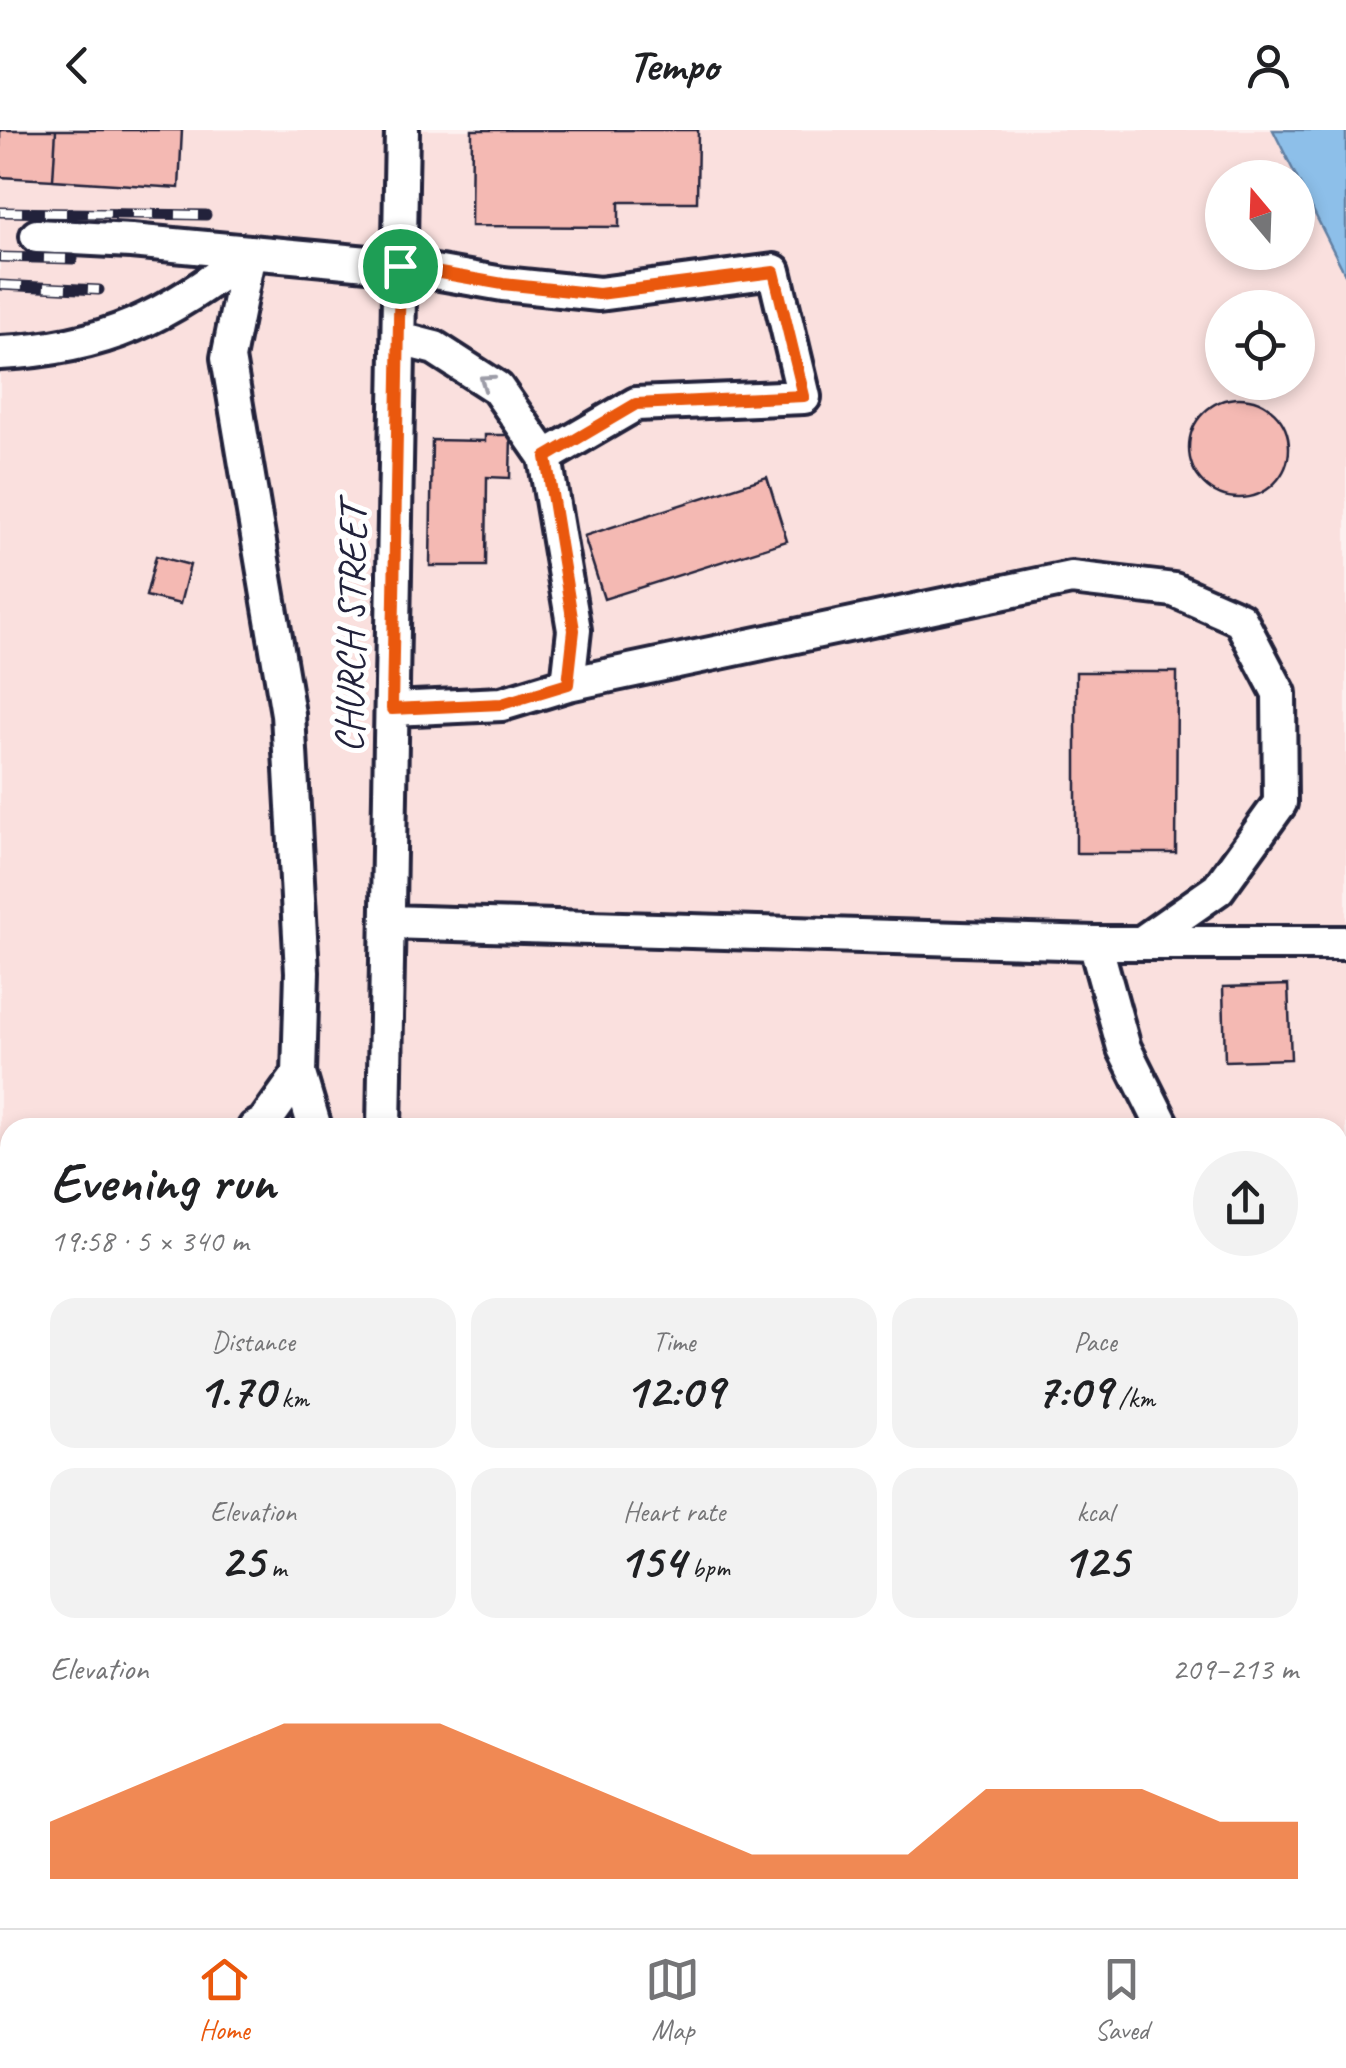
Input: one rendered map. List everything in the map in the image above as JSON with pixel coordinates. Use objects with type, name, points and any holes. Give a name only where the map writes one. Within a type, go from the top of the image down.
[{"type":"street","name":"CHURCH STREET","points":[[384,1118],[402,130]]},
{"type":"street","points":[[37,236],[400,266],[503,284],[599,294],[774,272],[804,396],[636,404],[546,457]]},
{"type":"street","points":[[0,353],[57,350],[135,326],[198,292],[249,254]]},
{"type":"street","points":[[249,254],[228,358],[288,714],[302,972],[299,1074],[312,1118]]},
{"type":"street","points":[[400,340],[436,348],[498,388],[546,457],[574,630],[568,684]]},
{"type":"street","points":[[392,709],[502,704],[568,684],[1071,578],[1174,590],[1240,619],[1279,693],[1280,803],[1218,890],[1141,943]]},
{"type":"street","points":[[388,922],[1095,943],[1346,944]]},
{"type":"street","points":[[1095,943],[1124,1048],[1159,1118]]},
{"type":"street","points":[[268,1118],[299,1074]]},
{"type":"shaded area","points":[[0,130],[1273,130],[1288,160],[1205,160],[1205,270],[1315,270],[1315,213],[1346,276],[1346,1118],[0,1118]]},
{"type":"water","points":[[1273,130],[1346,130],[1346,276],[1315,214],[1315,160],[1288,160]]},
{"type":"building","points":[[0,130],[56,130],[53,180],[0,177]]},
{"type":"building","points":[[56,130],[182,130],[179,188],[53,180]]},
{"type":"building","points":[[472,130],[698,130],[697,202],[619,202],[619,227],[471,226]]},
{"type":"building","points":[[1226,400],[1252,400],[1267,406],[1281,420],[1288,438],[1288,458],[1281,476],[1267,490],[1249,497],[1229,497],[1211,490],[1197,476],[1190,458],[1190,438],[1197,420],[1211,406]]},
{"type":"building","points":[[485,435],[511,435],[510,478],[487,477],[486,566],[430,566],[432,440],[485,441]]},
{"type":"building","points":[[767,477],[787,541],[604,599],[584,536]]},
{"type":"building","points":[[156,556],[190,565],[180,604],[146,596]]},
{"type":"building","points":[[1076,672],[1177,672],[1176,853],[1076,853]]},
{"type":"building","points":[[1288,985],[1291,1059],[1225,1061],[1223,987]]},
{"type":"railway","points":[[0,212],[206,215]]},
{"type":"railway","points":[[0,257],[73,259]]},
{"type":"railway","points":[[0,285],[99,290]]},
{"type":"route","points":[[400,266],[503,284],[599,294],[774,272],[804,396],[636,404],[546,457],[574,630],[568,684],[502,704],[392,709],[400,266]]}]
